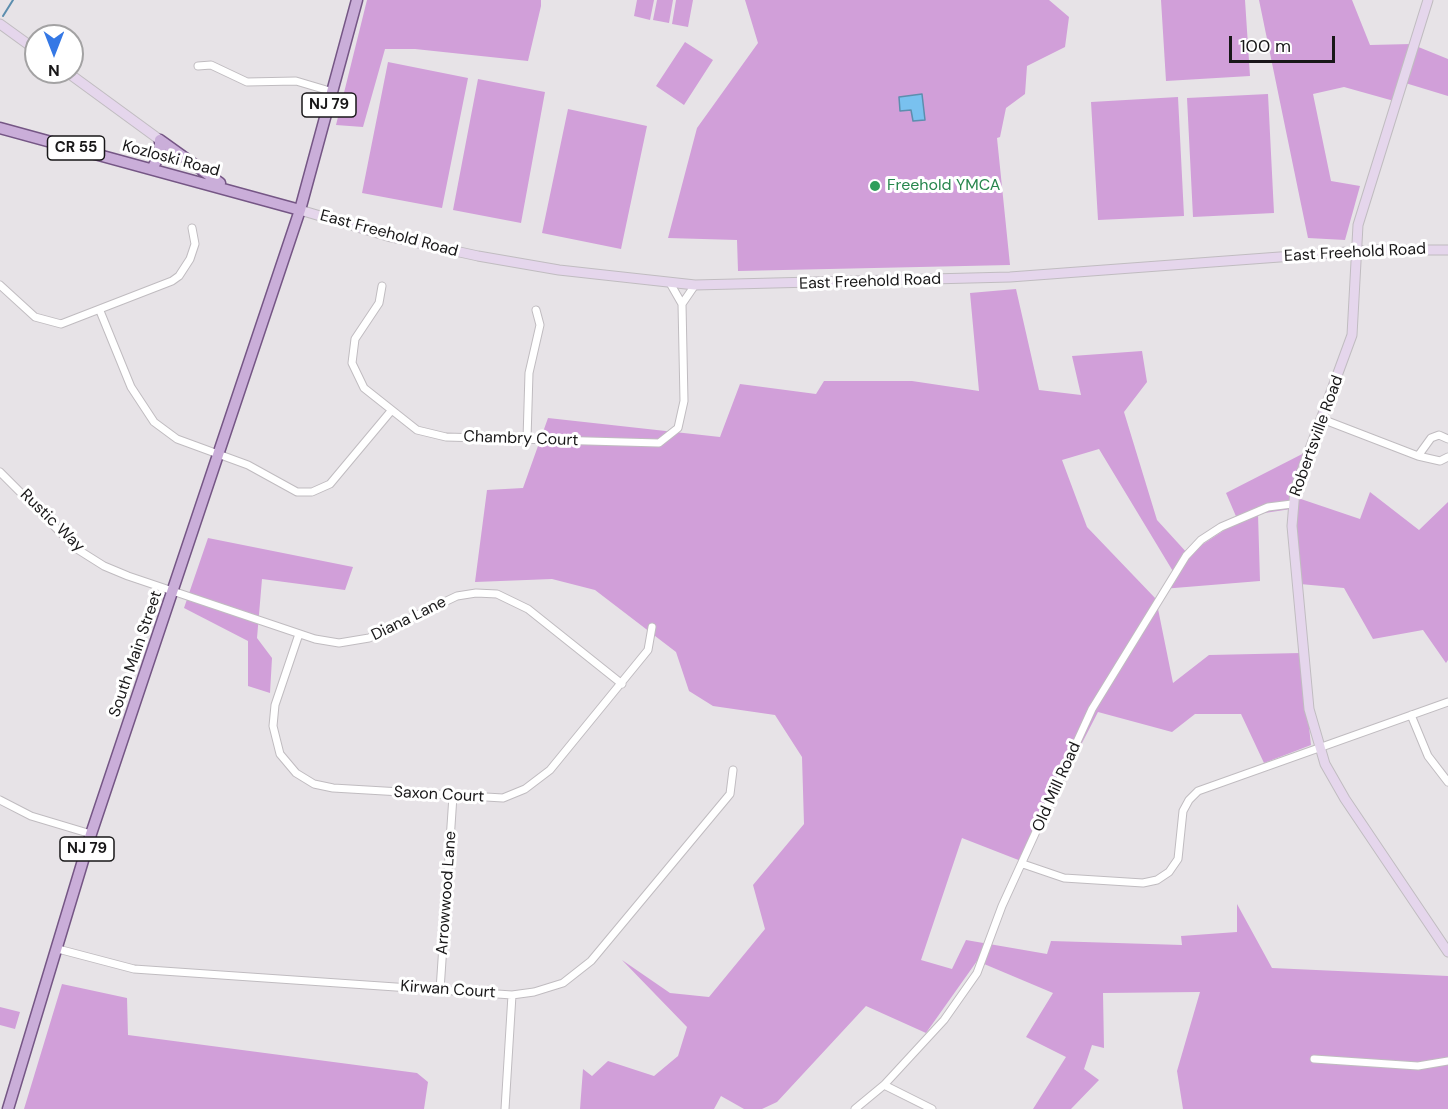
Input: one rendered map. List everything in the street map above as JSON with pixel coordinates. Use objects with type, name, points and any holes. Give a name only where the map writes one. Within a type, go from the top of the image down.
[{"type":"main road","name":"NJ 79","points":[[300,210],[357,0]]},
{"type":"main road","name":"Kozloski Road","points":[[0,128],[300,210]]},
{"type":"main road","points":[[152,169],[160,154],[160,140]]},
{"type":"main road","points":[[160,140],[207,176],[239,193]]},
{"type":"main road","name":"South Main Street","points":[[8,1109],[91,834],[220,456],[300,210]]},
{"type":"street","name":"Robertsville Road","points":[[1428,0],[1358,225],[1354,252],[1352,335],[1292,504],[1292,526],[1307,693],[1312,727],[1319,747],[1345,800],[1444,937],[1448,952]]},
{"type":"street","points":[[0,24],[24,41]]},
{"type":"street","points":[[198,66],[211,65],[247,82],[296,81],[333,92]]},
{"type":"street","points":[[83,84],[160,140]]},
{"type":"street","name":"East Freehold Road","points":[[300,210],[391,237],[478,256],[559,270],[695,285],[1010,277],[1401,249],[1448,250]]},
{"type":"street","points":[[0,285],[35,317],[61,324],[164,286],[179,276],[190,259],[195,244],[192,228]]},
{"type":"street","name":"Chambry Court","points":[[382,286],[380,303],[356,339],[352,363],[364,388],[417,430],[435,436],[658,443],[678,428],[684,401],[682,304],[670,283]]},
{"type":"street","points":[[682,304],[695,285]]},
{"type":"street","points":[[527,440],[529,373],[540,325],[536,310]]},
{"type":"street","points":[[100,311],[131,387],[145,411],[177,439],[256,469],[297,492],[312,492],[330,484],[391,411]]},
{"type":"street","points":[[1322,419],[1418,456],[1440,461],[1448,457]]},
{"type":"street","points":[[1418,456],[1431,438],[1439,435],[1448,439]]},
{"type":"street","name":"Rustic Way","points":[[0,472],[66,539],[89,557],[128,576],[173,592]]},
{"type":"street","name":"Old Mill Road","points":[[855,1109],[884,1085],[944,1020],[969,987],[981,966],[1002,906],[1092,709],[1186,556],[1200,540],[1221,527],[1268,507],[1292,504]]},
{"type":"street","name":"Diana Lane","points":[[173,592],[329,643],[361,641],[448,599],[476,592],[497,594],[528,609],[622,684]]},
{"type":"street","name":"Saxon Court","points":[[299,634],[275,705],[273,720],[274,739],[289,766],[304,779],[323,787],[503,798],[525,789],[550,770],[648,650],[652,627]]},
{"type":"street","points":[[1023,864],[1064,878],[1143,883],[1156,880],[1169,872],[1178,859],[1183,811],[1188,800],[1198,791],[1448,702]]},
{"type":"street","points":[[1411,715],[1428,756],[1448,782]]},
{"type":"street","name":"Kirwan Court","points":[[58,949],[134,969],[512,995],[534,992],[563,983],[591,961],[730,794],[733,770]]},
{"type":"street","name":"Arrowwood Lane","points":[[440,990],[453,796]]},
{"type":"street","points":[[0,800],[31,816],[91,834]]},
{"type":"street","points":[[505,1109],[512,995]]},
{"type":"street","points":[[1314,1059],[1418,1066],[1448,1061]]},
{"type":"street","points":[[884,1085],[932,1109]]},
{"type":"shaded area","points":[[367,0],[541,0],[541,6],[528,61],[415,49],[385,49],[363,127],[336,125]]},
{"type":"shaded area","points":[[637,0],[654,0],[650,20],[634,16]]},
{"type":"shaded area","points":[[657,0],[673,0],[669,23],[653,20]]},
{"type":"shaded area","points":[[676,0],[693,0],[688,27],[672,24]]},
{"type":"shaded area","name":"Freehold YMCA","points":[[745,0],[1049,0],[1069,17],[1065,47],[1027,66],[1025,94],[1006,108],[1000,137],[997,138],[1010,265],[738,271],[737,240],[668,238],[697,128],[758,43]]},
{"type":"shaded area","points":[[1161,0],[1245,0],[1250,76],[1166,81]]},
{"type":"shaded area","points":[[1259,0],[1352,0],[1370,45],[1411,44],[1448,59],[1448,96],[1402,82],[1394,101],[1344,87],[1313,94],[1331,181],[1360,186],[1345,240],[1308,238]]},
{"type":"shaded area","points":[[685,42],[713,60],[684,105],[656,86]]},
{"type":"shaded area","points":[[388,62],[468,78],[442,208],[362,193]]},
{"type":"shaded area","points":[[478,79],[545,92],[521,223],[453,210]]},
{"type":"shaded area","points":[[1268,94],[1274,213],[1193,217],[1187,98]]},
{"type":"shaded area","points":[[1178,97],[1184,216],[1098,220],[1091,102]]},
{"type":"shaded area","points":[[568,109],[647,126],[621,249],[542,233]]},
{"type":"shaded area","points":[[1016,289],[1039,390],[1081,395],[1072,356],[1142,351],[1147,382],[1124,412],[1157,520],[1188,554],[1238,521],[1226,493],[1310,450],[1292,496],[1360,519],[1370,492],[1419,530],[1448,502],[1448,660],[1446,663],[1423,630],[1373,639],[1344,588],[1300,584],[1291,509],[1258,514],[1260,581],[1162,589],[1174,573],[1099,449],[1062,460],[1087,527],[1156,599],[1173,683],[1209,655],[1301,653],[1311,745],[1264,763],[1241,714],[1195,714],[1172,732],[1098,712],[1021,861],[962,838],[921,960],[952,969],[966,940],[1047,954],[1051,941],[1182,945],[1181,936],[1237,932],[1237,904],[1272,968],[1448,976],[1448,1109],[1183,1109],[1177,1071],[1200,992],[1103,993],[1104,1048],[1092,1045],[1084,1069],[1099,1080],[1071,1109],[1033,1109],[1066,1057],[1026,1037],[1053,993],[977,961],[926,1033],[866,1006],[777,1102],[762,1109],[744,1109],[721,1096],[714,1109],[580,1109],[583,1069],[592,1076],[608,1061],[654,1076],[678,1056],[687,1027],[622,960],[670,993],[709,997],[765,929],[753,885],[804,824],[802,757],[775,715],[713,706],[689,691],[676,652],[595,590],[552,579],[475,582],[487,490],[523,488],[548,418],[720,437],[740,384],[816,394],[824,381],[912,381],[979,391],[970,293]]},
{"type":"shaded area","points":[[208,538],[353,567],[345,590],[262,579],[257,638],[272,658],[270,693],[248,686],[248,641],[184,608]]},
{"type":"shaded area","points":[[62,984],[127,998],[128,1035],[417,1073],[428,1082],[424,1109],[24,1109]]},
{"type":"shaded area","points":[[0,1007],[20,1012],[15,1029],[0,1025]]},
{"type":"water","points":[[922,94],[925,120],[913,121],[911,110],[900,111],[899,97]]},
{"type":"waterway","points":[[3,16],[13,0]]},
{"type":"place","name":"Freehold YMCA","points":[[875,186]]}]
